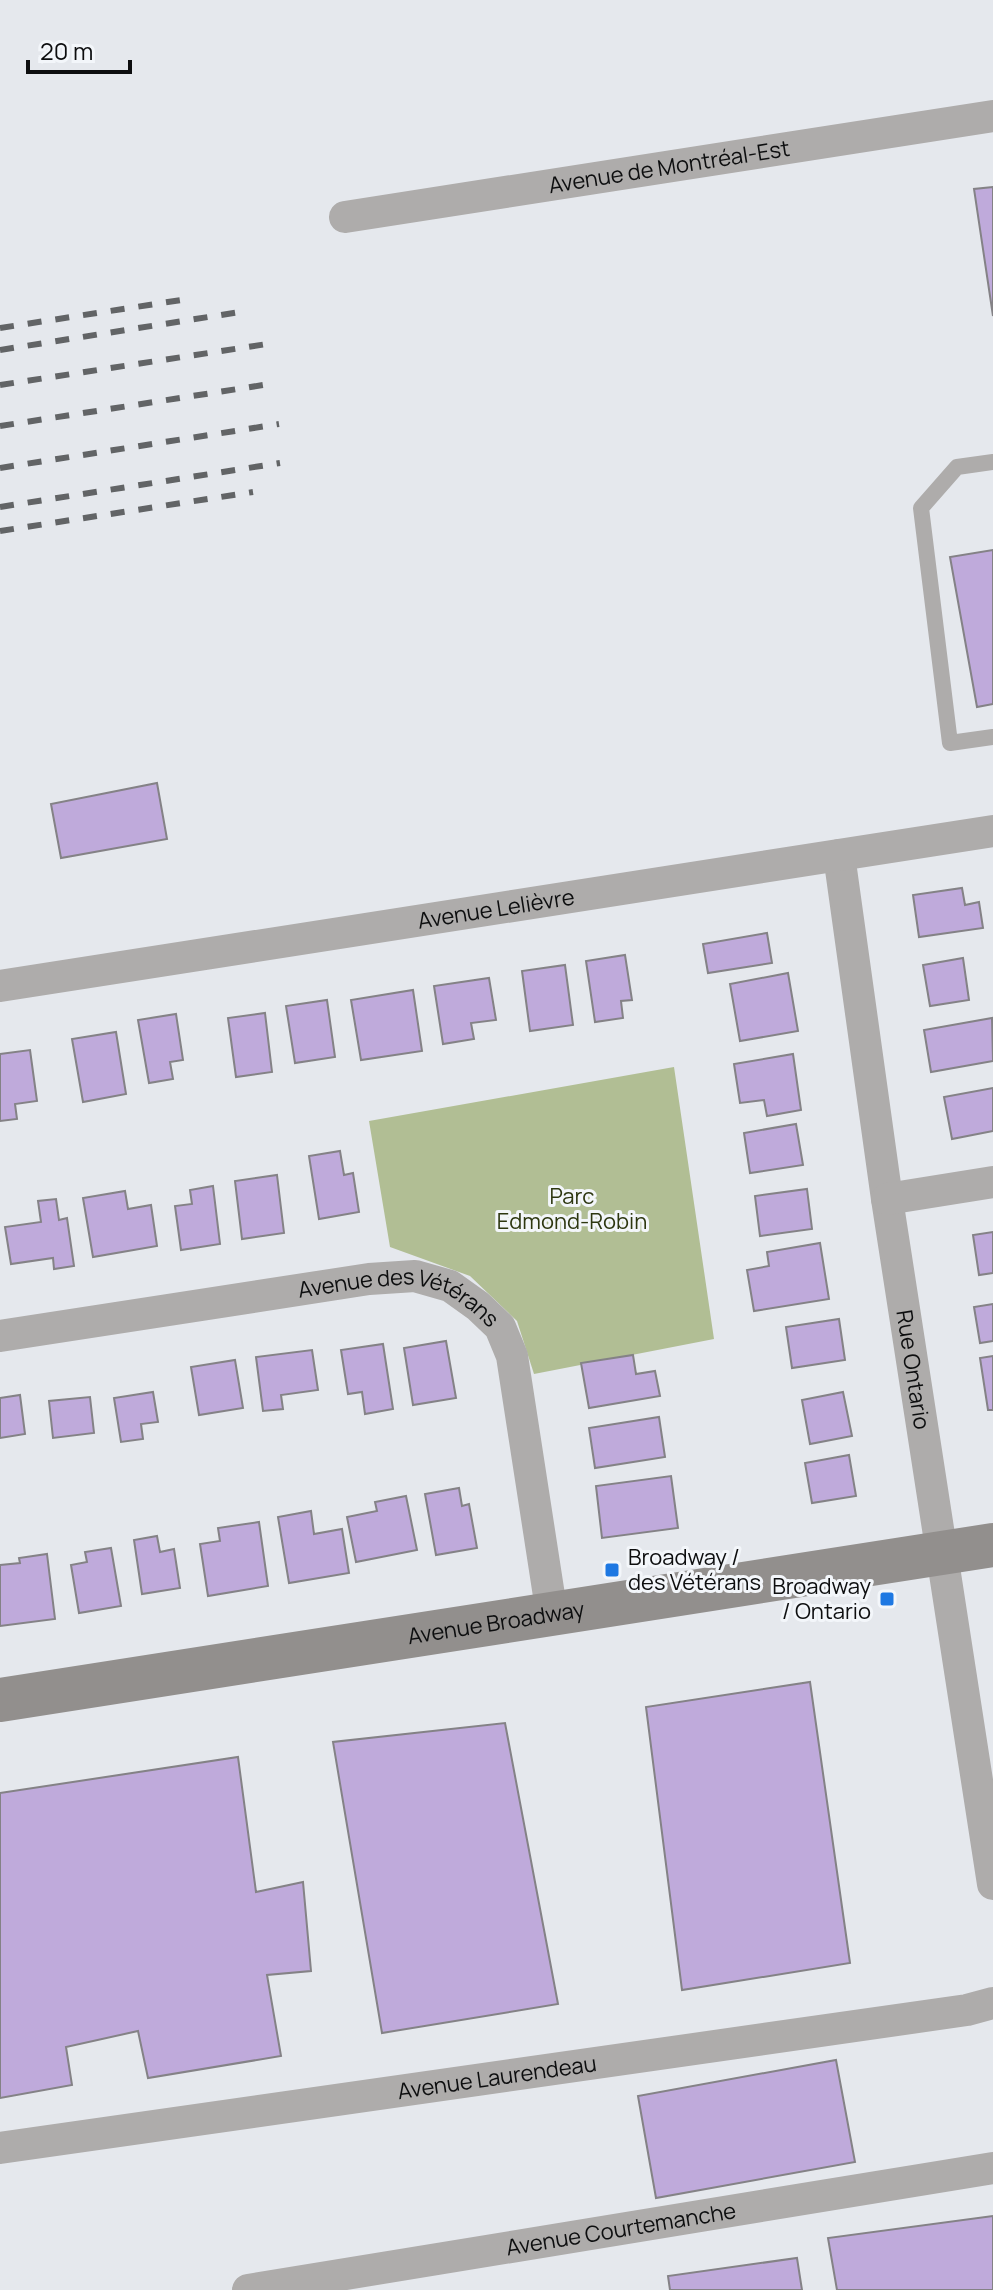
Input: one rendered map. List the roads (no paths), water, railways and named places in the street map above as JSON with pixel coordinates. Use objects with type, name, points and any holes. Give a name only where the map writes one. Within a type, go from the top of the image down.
[{"type":"street","name":"Avenue de Montréal-Est","points":[[345,217],[993,116]]},
{"type":"street","name":"Avenue Lelièvre","points":[[0,986],[993,831]]},
{"type":"street","name":"Rue Ontario","points":[[839,855],[887,1199],[993,1884]]},
{"type":"street","points":[[887,1199],[993,1182]]},
{"type":"street","name":"Avenue des Vétérans","points":[[0,1336],[369,1279],[415,1276],[450,1286],[500,1327],[512,1356],[552,1615]]},
{"type":"street","name":"Avenue Broadway","points":[[0,1700],[993,1545]]},
{"type":"street","name":"Avenue Laurendeau","points":[[0,2148],[967,2010],[993,2003]]},
{"type":"street","name":"Avenue Courtemanche","points":[[248,2290],[993,2168]]},
{"type":"lane","points":[[993,462],[957,467],[921,508],[950,743],[993,737]]},
{"type":"railway","points":[[0,328],[181,300]]},
{"type":"railway","points":[[0,350],[246,311]]},
{"type":"railway","points":[[0,385],[267,344]]},
{"type":"railway","points":[[0,426],[276,383]]},
{"type":"railway","points":[[0,468],[279,424]]},
{"type":"railway","points":[[0,507],[280,463]]},
{"type":"railway","points":[[0,531],[253,492]]},
{"type":"place","name":"Broadway / des Vétérans","points":[[612,1570]]},
{"type":"place","name":"Broadway / Ontario","points":[[887,1599]]},
{"type":"park label","name":"Parc Edmond-Robin","points":[[572,1208]]}]
